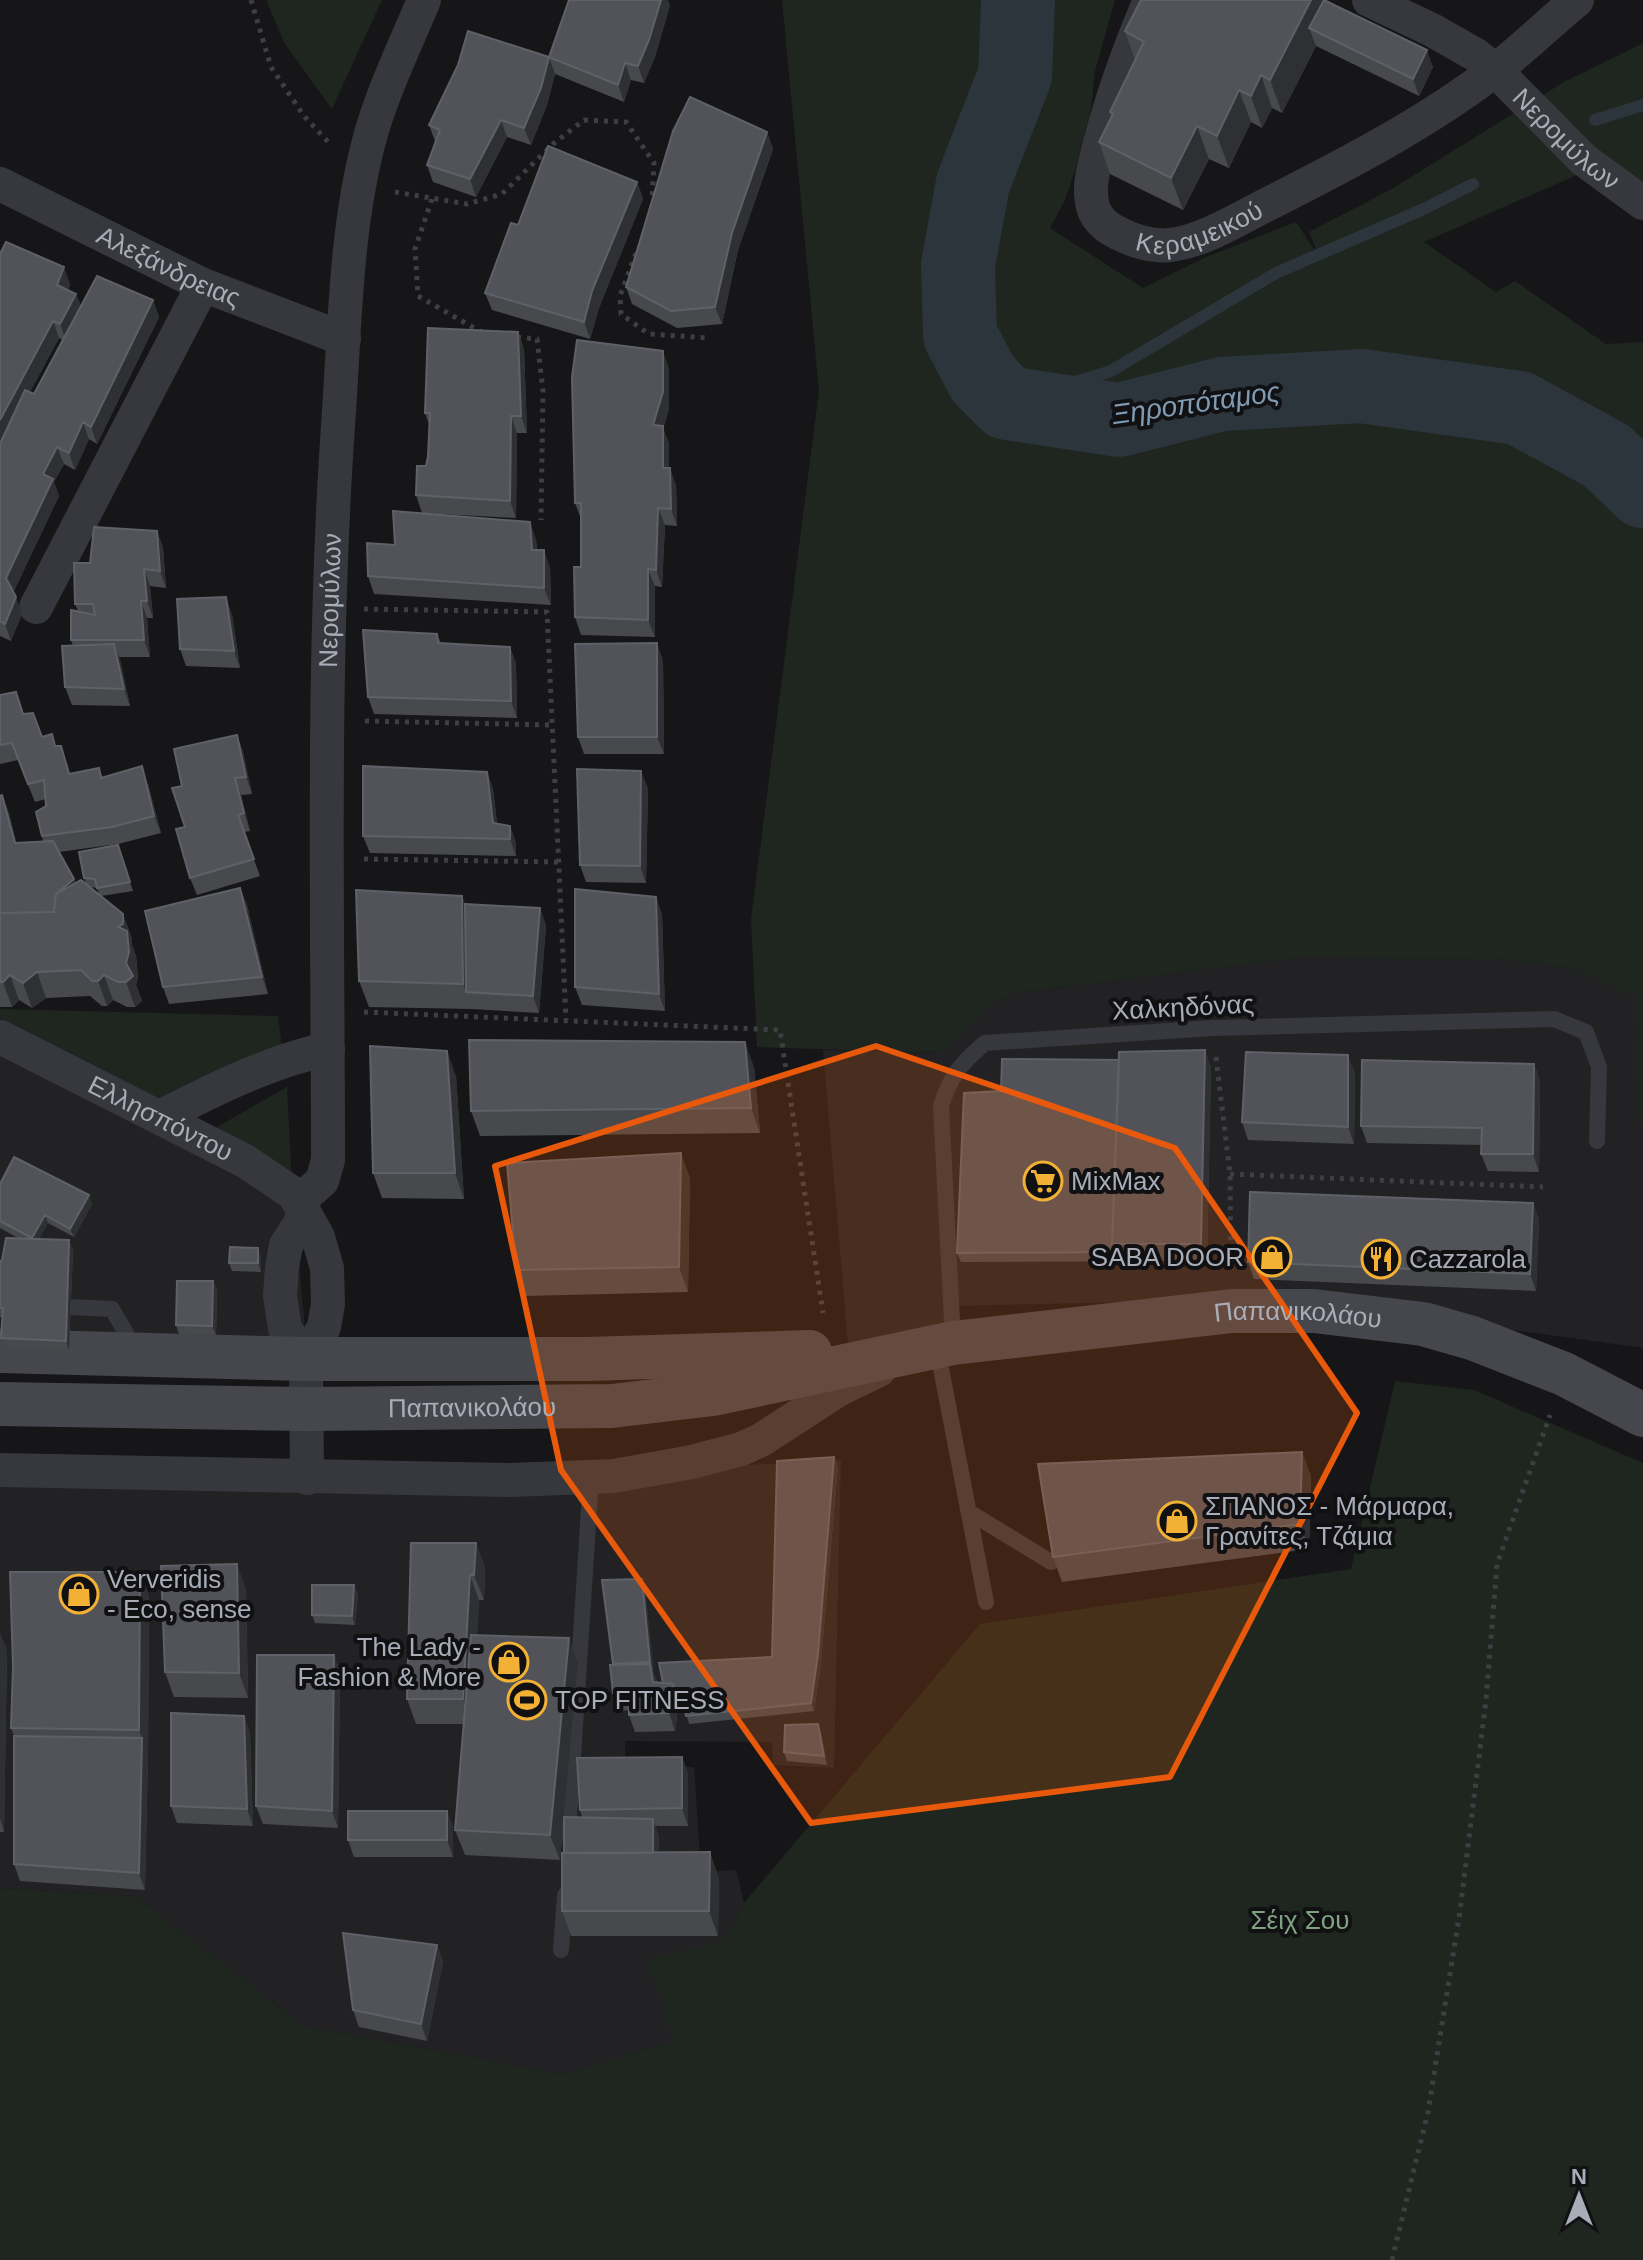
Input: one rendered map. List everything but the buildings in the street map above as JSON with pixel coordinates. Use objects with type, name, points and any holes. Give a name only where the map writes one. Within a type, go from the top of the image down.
[{"type":"main road","name":"Παπανικολάου","points":[[0,1351],[306,1359],[728,1357],[944,1345],[1232,1311],[1314,1311],[1423,1324],[1472,1338],[1564,1374],[1643,1415]]},
{"type":"main road","name":"Παπανικολάου","points":[[0,1404],[307,1409],[535,1408],[642,1404],[761,1385],[944,1345]]},
{"type":"street","name":"Νερομύλων","points":[[306,1359],[285,1329],[280,1296],[286,1245],[302,1209],[322,1181],[327,1167],[326,720],[347,276],[362,175],[375,120],[424,0]]},
{"type":"street","name":"Κεραμεικού","points":[[1150,0],[1123,62],[1096,161],[1091,192],[1094,209],[1105,226],[1126,238],[1172,245],[1261,208],[1345,164],[1453,100],[1495,70],[1577,0]]},
{"type":"street","name":"Νερομύλων","points":[[1369,0],[1476,55],[1495,70],[1567,145],[1601,174],[1643,203]]},
{"type":"street","name":"Αλεξάνδρειας","points":[[0,184],[203,285],[344,339]]},
{"type":"street","points":[[36,607],[203,285]]},
{"type":"street","name":"Ελλησπόντου","points":[[0,1037],[269,1176],[294,1194],[302,1209]]},
{"type":"street","points":[[160,1117],[290,1059],[328,1049]]},
{"type":"street","points":[[302,1209],[323,1246],[328,1287],[324,1327],[306,1359],[307,1478]]},
{"type":"street","points":[[0,1470],[307,1478],[591,1478],[655,1469],[741,1449],[761,1440],[838,1390],[944,1345]]},
{"type":"lane","name":"Χαλκηδόνας","points":[[986,1602],[944,1345],[941,1106],[951,1077],[965,1059],[985,1043],[1213,1028],[1554,1019],[1586,1032],[1599,1067],[1597,1141]]},
{"type":"lane","points":[[70,1307],[112,1309],[126,1333]]},
{"type":"lane","points":[[561,1950],[591,1478]]},
{"type":"lane","points":[[969,1512],[1051,1562]]},
{"type":"path","points":[[251,0],[264,50],[283,87],[304,116],[362,175],[397,192],[467,204],[502,194],[553,144],[584,120],[626,122],[654,163],[652,206]]},
{"type":"path","points":[[432,199],[415,249],[418,296],[484,333],[497,335]]},
{"type":"path","points":[[640,241],[620,296],[621,314],[649,334],[710,338]]},
{"type":"path","points":[[511,336],[537,339],[543,391],[541,520]]},
{"type":"path","points":[[329,609],[547,612],[566,1020]]},
{"type":"path","points":[[326,720],[552,725]]},
{"type":"path","points":[[326,858],[559,862]]},
{"type":"path","points":[[327,1011],[780,1030],[829,1351]]},
{"type":"path","points":[[1213,1028],[1230,1174],[1232,1311]]},
{"type":"path","points":[[1230,1174],[1543,1187]]},
{"type":"path","points":[[1392,2260],[1428,2112],[1460,1911],[1486,1700],[1497,1564],[1564,1374]]},
{"type":"highlighted area","points":[[876,1046],[1175,1148],[1357,1413],[1170,1777],[811,1823],[561,1470],[495,1166]]},
{"type":"shaded area","points":[[1301,958],[1497,959],[1571,968],[1638,998],[1643,1132],[1643,1348],[1412,1316],[1218,1300],[947,1306],[944,1334],[848,1344],[823,1050],[943,1053],[994,1003],[1015,993]]},
{"type":"shaded area","points":[[0,1018],[292,1186],[307,1351],[0,1345]]},
{"type":"shaded area","points":[[841,1460],[834,1768],[773,1765],[772,1742],[625,1741],[626,1767],[694,1767],[701,1872],[736,1870],[744,1903],[675,2041],[562,2074],[304,2026],[135,1896],[0,1888],[0,1467],[707,1467]]},
{"type":"green space","points":[[266,0],[382,0],[332,109],[285,44]]},
{"type":"green space","points":[[782,0],[1115,0],[1095,71],[1091,109],[1076,168],[1064,202],[1050,228],[1143,288],[1206,257],[1296,222],[1319,257],[1309,232],[1390,190],[1564,82],[1643,43],[1643,194],[1577,175],[1424,242],[1496,292],[1515,281],[1606,344],[1643,342],[1643,1134],[1639,1101],[1637,998],[1571,968],[1497,959],[1301,958],[1015,993],[994,1003],[943,1053],[757,1047],[751,919],[819,391]]},
{"type":"green space","points":[[0,1009],[278,1016],[283,1056],[158,1111],[0,1018]]},
{"type":"green space","points":[[287,1087],[292,1186],[210,1131]]},
{"type":"green space","name":"Σέιχ Σου","points":[[1395,1381],[1474,1390],[1643,1463],[1643,2260],[0,2260],[0,1888],[135,1896],[304,2026],[562,2074],[674,2041],[647,1959],[725,1940],[744,1903],[980,1624],[1351,1569]]},
{"type":"waterway","name":"Ξηροπόταμος","points":[[1018,0],[1015,75],[973,183],[958,265],[960,335],[983,379],[1007,403],[1119,420],[1222,394],[1361,386],[1519,408],[1607,456],[1643,491]]},
{"type":"waterway","points":[[1595,120],[1643,105]]},
{"type":"waterway","points":[[1007,403],[1111,371],[1276,273],[1426,208],[1473,184]]},
{"type":"place","name":"MixMax","points":[[1043,1181]]},
{"type":"place","name":"SABA DOOR","points":[[1272,1257]]},
{"type":"place","name":"Cazzarola","points":[[1381,1259]]},
{"type":"place","name":"ΣΠΑΝΟΣ - Μάρμαρα, Γρανίτες, Τζάμια","points":[[1177,1521]]},
{"type":"place","name":"Ververidis - Eco, sense","points":[[79,1594]]},
{"type":"place","name":"The Lady - Fashion & More","points":[[509,1662]]},
{"type":"place","name":"TOP FITNESS","points":[[527,1700]]}]
